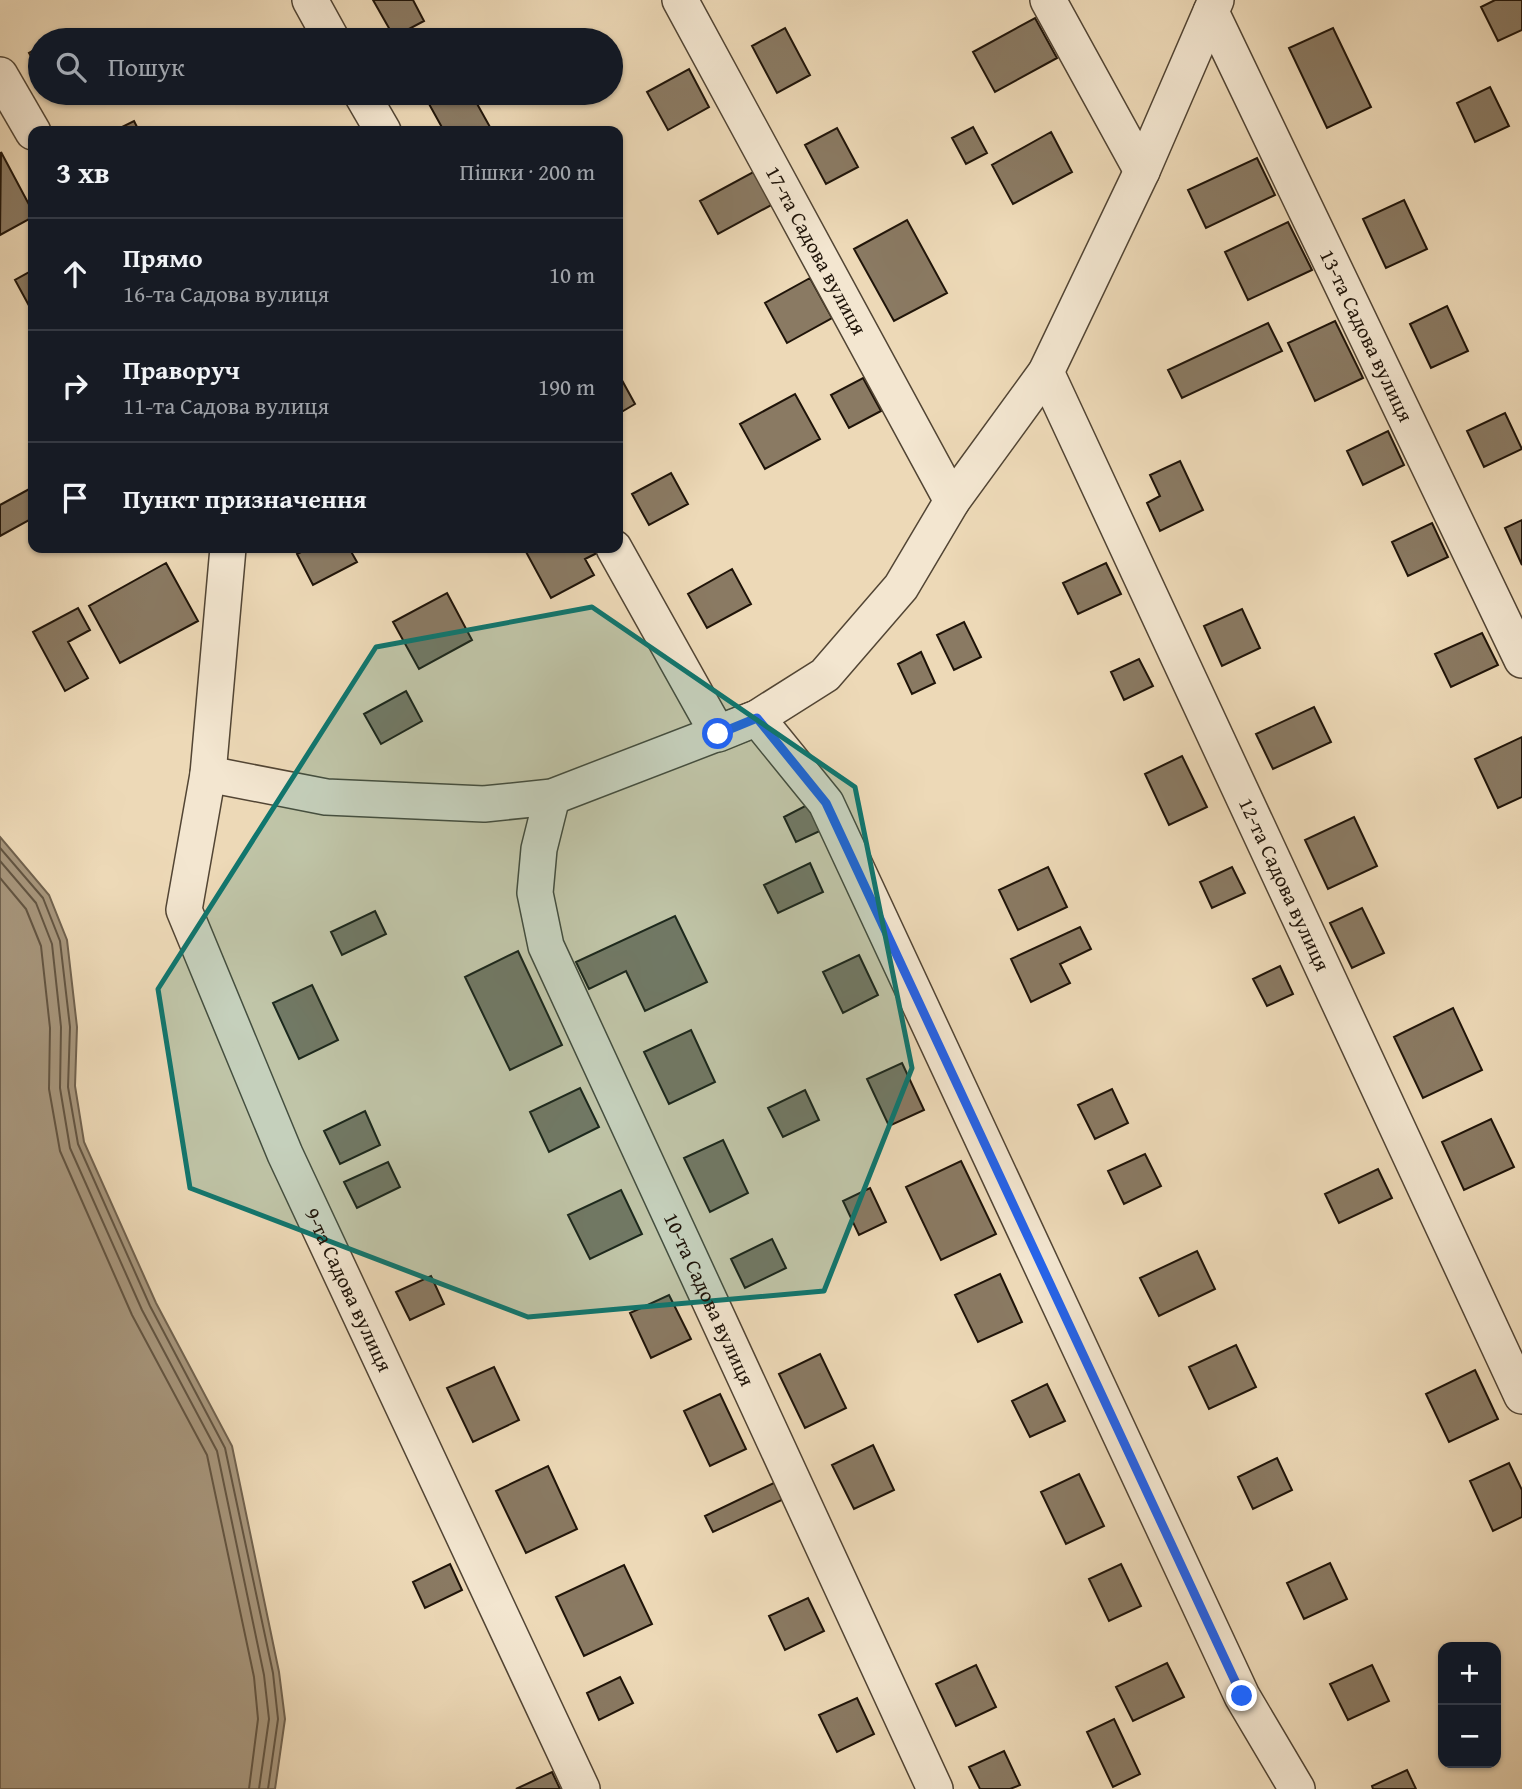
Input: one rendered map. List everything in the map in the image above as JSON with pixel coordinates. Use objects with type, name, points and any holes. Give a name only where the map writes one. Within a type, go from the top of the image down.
[{"type":"street","points":[[310,0],[325,28]]},
{"type":"street","name":"17-та Садова вулиця","points":[[680,0],[953,501]]},
{"type":"street","points":[[1048,0],[1142,171]]},
{"type":"street","points":[[208,774],[326,797],[484,804],[552,797],[757,718],[825,675],[901,587],[953,501],[1046,372],[1142,171],[1214,6]]},
{"type":"street","name":"13-та Садова вулиця","points":[[1214,6],[1522,660]]},
{"type":"street","points":[[0,75],[30,126]]},
{"type":"street","points":[[368,105],[380,126]]},
{"type":"street","name":"12-та Садова вулиця","points":[[1046,372],[1522,1396]]},
{"type":"street","name":"9-та Садова вулиця","points":[[228,553],[208,774],[184,910],[285,1154],[582,1789]]},
{"type":"street","points":[[617,553],[718,734]]},
{"type":"street","points":[[757,718],[826,803],[1242,1696],[1297,1789]]},
{"type":"street","name":"10-та Садова вулиця","points":[[552,797],[539,849],[535,893],[546,946],[935,1789]]},
{"type":"highlighted area","points":[[592,607],[855,787],[912,1068],[824,1291],[528,1317],[190,1188],[158,989],[376,647]]},
{"type":"water","points":[[0,837],[49,895],[67,940],[77,1027],[75,1086],[84,1142],[156,1303],[232,1446],[279,1672],[285,1719],[275,1789],[0,1789]]},
{"type":"building","points":[[373,0],[413,0],[424,21],[411,28],[389,28]]},
{"type":"building","points":[[1495,0],[1522,0],[1522,30],[1498,41],[1481,7]]},
{"type":"building","points":[[1035,18],[1057,58],[995,92],[973,52]]},
{"type":"building","points":[[785,28],[810,75],[777,93],[752,46]]},
{"type":"building","points":[[1333,28],[1371,107],[1327,128],[1289,48]]},
{"type":"building","points":[[689,69],[709,107],[668,130],[647,92]]},
{"type":"building","points":[[1490,87],[1509,126],[1475,142],[1457,103]]},
{"type":"building","points":[[430,105],[478,105],[489,126],[441,126]]},
{"type":"building","points":[[134,121],[136,126],[124,126]]},
{"type":"building","points":[[973,127],[987,153],[966,164],[952,138]]},
{"type":"building","points":[[837,128],[858,167],[826,184],[805,145]]},
{"type":"building","points":[[1051,132],[1072,172],[1013,204],[992,165]]},
{"type":"building","points":[[1,152],[28,203],[28,220],[0,235]]},
{"type":"building","points":[[1257,158],[1275,195],[1206,228],[1188,190]]},
{"type":"building","points":[[757,170],[775,203],[718,234],[700,201]]},
{"type":"building","points":[[1404,200],[1427,249],[1386,268],[1363,219]]},
{"type":"building","points":[[907,220],[947,293],[894,321],[854,249]]},
{"type":"building","points":[[1288,222],[1312,270],[1248,300],[1225,252]]},
{"type":"building","points":[[28,273],[28,304],[15,280]]},
{"type":"building","points":[[810,278],[832,318],[787,343],[765,303]]},
{"type":"building","points":[[1447,306],[1468,351],[1431,368],[1410,324]]},
{"type":"building","points":[[1335,321],[1363,378],[1315,401],[1288,343]]},
{"type":"building","points":[[1268,323],[1282,351],[1182,398],[1168,370]]},
{"type":"building","points":[[863,378],[881,411],[849,428],[831,395]]},
{"type":"building","points":[[623,382],[635,404],[623,411]]},
{"type":"building","points":[[795,394],[820,439],[765,469],[740,424]]},
{"type":"building","points":[[1505,413],[1522,449],[1484,467],[1467,431]]},
{"type":"building","points":[[1388,431],[1404,465],[1363,485],[1347,451]]},
{"type":"building","points":[[1180,461],[1203,510],[1160,531],[1147,503],[1160,496],[1150,475]]},
{"type":"building","points":[[671,473],[688,504],[649,525],[632,494]]},
{"type":"building","points":[[28,490],[28,521],[0,536],[0,505]]},
{"type":"building","points":[[1522,520],[1522,565],[1505,528]]},
{"type":"building","points":[[1432,523],[1448,557],[1408,576],[1392,542]]},
{"type":"building","points":[[352,553],[357,562],[313,585],[297,554]]},
{"type":"building","points":[[527,553],[597,553],[585,559],[594,575],[551,598]]},
{"type":"building","points":[[166,563],[198,621],[120,663],[89,606]]},
{"type":"building","points":[[1106,563],[1121,594],[1078,614],[1063,583]]},
{"type":"building","points":[[732,569],[751,604],[707,628],[688,594]]},
{"type":"building","points":[[447,593],[472,640],[419,669],[393,622]]},
{"type":"building","points":[[78,608],[90,630],[68,642],[88,678],[65,691],[33,632]]},
{"type":"building","points":[[1242,609],[1260,648],[1222,666],[1204,626]]},
{"type":"building","points":[[964,622],[981,657],[954,670],[937,635]]},
{"type":"building","points":[[1482,633],[1498,665],[1451,687],[1435,654]]},
{"type":"building","points":[[921,652],[935,683],[912,694],[898,664]]},
{"type":"building","points":[[1139,659],[1153,686],[1124,700],[1111,672]]},
{"type":"building","points":[[406,691],[422,721],[381,744],[364,714]]},
{"type":"building","points":[[1314,707],[1331,742],[1273,769],[1256,734]]},
{"type":"building","points":[[1522,737],[1522,797],[1498,808],[1475,759]]},
{"type":"building","points":[[1182,756],[1207,807],[1169,825],[1145,774]]},
{"type":"building","points":[[809,804],[822,830],[796,842],[784,817]]},
{"type":"building","points":[[1354,817],[1377,866],[1328,889],[1305,840]]},
{"type":"building","points":[[810,863],[823,892],[778,913],[764,885]]},
{"type":"building","points":[[1048,867],[1067,907],[1018,930],[999,890]]},
{"type":"building","points":[[1232,867],[1245,893],[1212,908],[1200,882]]},
{"type":"building","points":[[1362,908],[1384,953],[1352,968],[1330,923]]},
{"type":"building","points":[[375,911],[386,934],[342,955],[331,932]]},
{"type":"building","points":[[675,916],[707,982],[645,1011],[626,971],[589,989],[576,962]]},
{"type":"building","points":[[1080,927],[1091,949],[1060,964],[1070,983],[1031,1002],[1011,959]]},
{"type":"building","points":[[518,951],[562,1045],[510,1070],[465,977]]},
{"type":"building","points":[[859,955],[878,995],[843,1013],[823,972]]},
{"type":"building","points":[[1280,966],[1293,994],[1267,1006],[1253,979]]},
{"type":"building","points":[[312,985],[338,1040],[299,1059],[273,1003]]},
{"type":"building","points":[[1453,1008],[1482,1070],[1423,1098],[1394,1037]]},
{"type":"building","points":[[691,1030],[715,1082],[669,1104],[644,1052]]},
{"type":"building","points":[[902,1063],[924,1110],[889,1126],[867,1079]]},
{"type":"building","points":[[580,1088],[599,1127],[549,1152],[530,1112]]},
{"type":"building","points":[[1112,1089],[1128,1123],[1095,1139],[1078,1105]]},
{"type":"building","points":[[805,1090],[819,1120],[783,1137],[768,1108]]},
{"type":"building","points":[[365,1111],[380,1145],[340,1164],[324,1131]]},
{"type":"building","points":[[1491,1119],[1514,1167],[1464,1190],[1442,1142]]},
{"type":"building","points":[[723,1140],[748,1193],[710,1212],[684,1158]]},
{"type":"building","points":[[1145,1154],[1161,1186],[1124,1204],[1108,1171]]},
{"type":"building","points":[[961,1161],[996,1234],[941,1260],[906,1187]]},
{"type":"building","points":[[388,1162],[400,1187],[357,1208],[344,1182]]},
{"type":"building","points":[[1378,1169],[1392,1198],[1339,1223],[1325,1194]]},
{"type":"building","points":[[870,1188],[886,1222],[859,1235],[843,1201]]},
{"type":"building","points":[[621,1190],[642,1234],[590,1259],[568,1215]]},
{"type":"building","points":[[772,1239],[786,1268],[745,1288],[731,1259]]},
{"type":"building","points":[[1197,1251],[1215,1289],[1159,1316],[1140,1278]]},
{"type":"building","points":[[1000,1274],[1022,1322],[978,1342],[955,1295]]},
{"type":"building","points":[[431,1276],[444,1304],[410,1320],[396,1292]]},
{"type":"building","points":[[669,1295],[691,1339],[651,1358],[630,1313]]},
{"type":"building","points":[[1236,1345],[1256,1387],[1209,1409],[1189,1367]]},
{"type":"building","points":[[820,1354],[846,1408],[805,1428],[779,1374]]},
{"type":"building","points":[[494,1367],[519,1420],[473,1442],[447,1388]]},
{"type":"building","points":[[1475,1370],[1498,1419],[1449,1442],[1426,1394]]},
{"type":"building","points":[[1047,1384],[1065,1421],[1030,1437],[1012,1401]]},
{"type":"building","points":[[720,1394],[746,1449],[710,1466],[684,1411]]},
{"type":"building","points":[[873,1445],[894,1490],[854,1509],[832,1465]]},
{"type":"building","points":[[1277,1458],[1292,1490],[1253,1509],[1238,1477]]},
{"type":"building","points":[[1509,1463],[1522,1490],[1522,1517],[1493,1531],[1470,1481]]},
{"type":"building","points":[[548,1466],[577,1529],[526,1553],[496,1491]]},
{"type":"building","points":[[1079,1474],[1104,1526],[1066,1544],[1041,1492]]},
{"type":"building","points":[[778,1481],[786,1498],[713,1532],[705,1516]]},
{"type":"building","points":[[1330,1563],[1347,1599],[1304,1619],[1287,1583]]},
{"type":"building","points":[[450,1564],[462,1590],[425,1608],[413,1582]]},
{"type":"building","points":[[1121,1564],[1141,1606],[1109,1621],[1089,1579]]},
{"type":"building","points":[[624,1565],[652,1624],[584,1656],[556,1597]]},
{"type":"building","points":[[808,1598],[824,1631],[785,1650],[769,1616]]},
{"type":"building","points":[[1167,1663],[1184,1697],[1133,1721],[1116,1687]]},
{"type":"building","points":[[976,1665],[996,1707],[956,1726],[936,1684]]},
{"type":"building","points":[[1372,1665],[1389,1701],[1348,1720],[1330,1684]]},
{"type":"building","points":[[620,1677],[633,1703],[599,1720],[587,1693]]},
{"type":"building","points":[[857,1698],[874,1734],[837,1752],[819,1715]]},
{"type":"building","points":[[1114,1719],[1140,1774],[1113,1787],[1087,1732]]},
{"type":"building","points":[[1004,1751],[1020,1785],[1010,1789],[980,1789],[969,1767]]},
{"type":"building","points":[[1407,1770],[1416,1789],[1373,1789],[1372,1786]]},
{"type":"building","points":[[552,1772],[560,1789],[516,1789]]},
{"type":"route","points":[[718,734],[757,718],[826,803],[1242,1696]]}]
